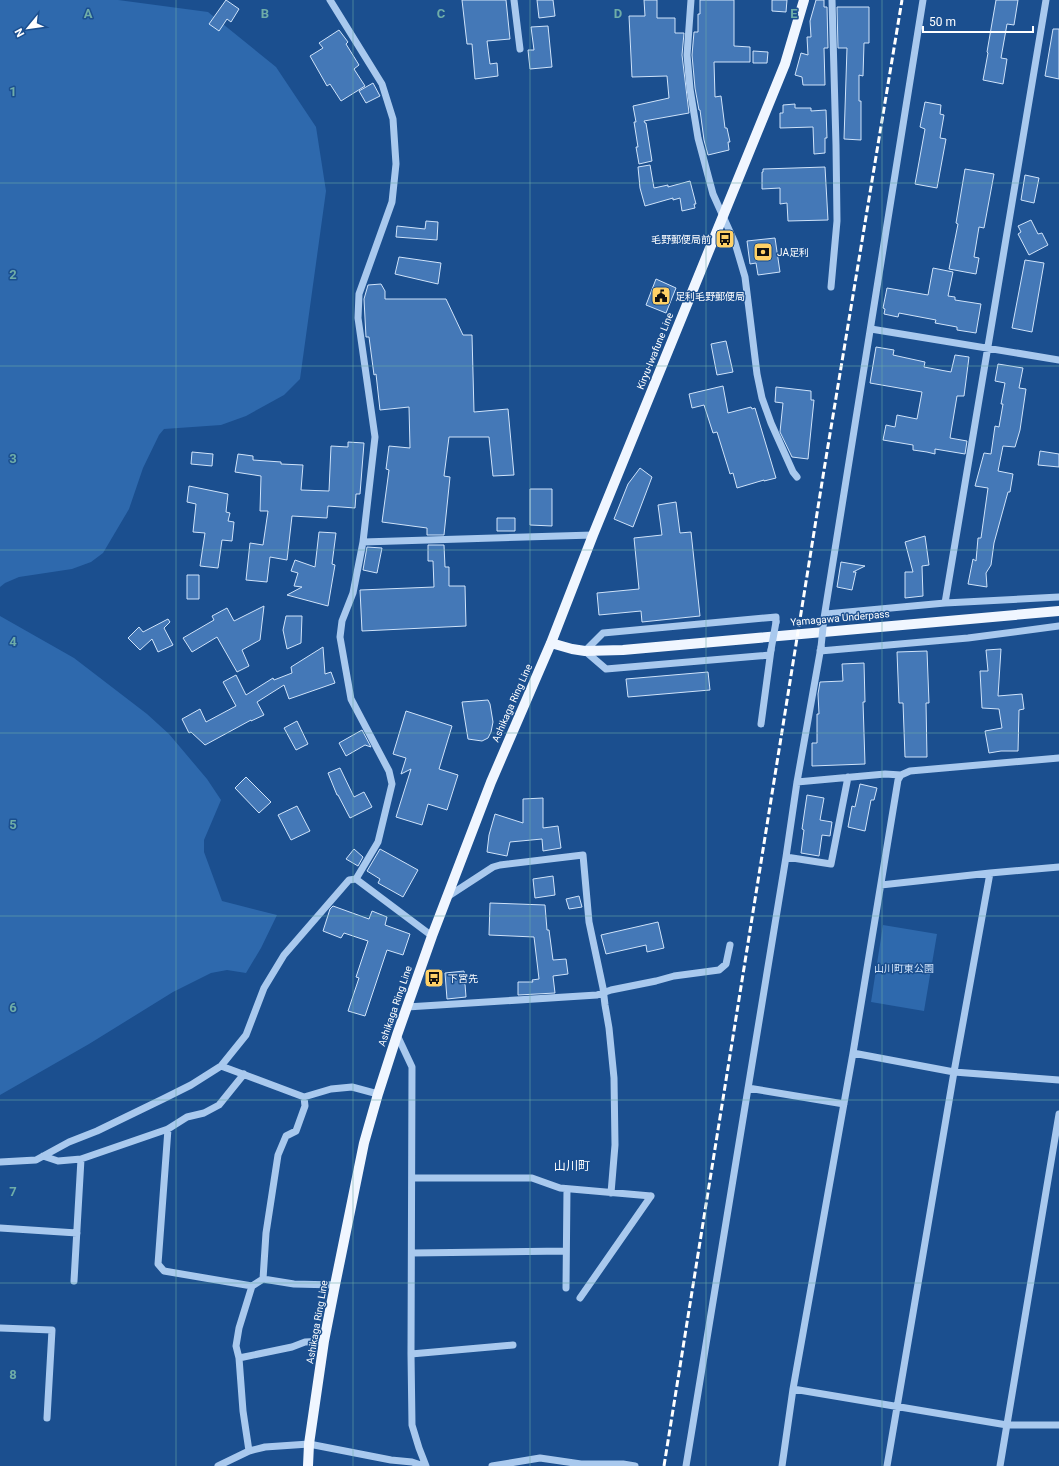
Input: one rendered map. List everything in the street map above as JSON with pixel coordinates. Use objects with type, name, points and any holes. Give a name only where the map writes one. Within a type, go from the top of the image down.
[{"type":"main road","name":"Kiryu-Iwafune Line","points":[[551,643],[593,535],[784,64],[804,0]]},
{"type":"main road","name":"Yamagawa Underpass","points":[[585,650],[624,650],[1059,612]]},
{"type":"main road","points":[[551,643],[572,649],[585,650]]},
{"type":"main road","name":"Ashikaga Ring Line","points":[[308,1466],[309,1444],[324,1341],[364,1143],[378,1094],[432,936],[491,782],[551,643]]},
{"type":"street","points":[[330,0],[382,84],[393,119],[396,164],[392,202],[359,294],[358,318],[375,437],[362,542],[353,593],[342,621],[340,637],[351,699],[389,771],[392,784],[378,842],[356,879]]},
{"type":"street","points":[[514,0],[520,49]]},
{"type":"street","points":[[691,0],[688,55],[690,88],[698,138],[713,194],[735,243],[745,277],[757,374],[762,398],[771,424],[793,472],[797,477]]},
{"type":"street","points":[[831,287],[837,221],[832,0]]},
{"type":"street","points":[[686,1466],[820,649],[923,0]]},
{"type":"street","points":[[946,603],[1046,0]]},
{"type":"street","points":[[871,329],[1059,360]]},
{"type":"street","points":[[362,542],[593,535]]},
{"type":"street","points":[[825,616],[946,603],[1059,597]]},
{"type":"street","points":[[761,724],[776,617],[603,633],[585,650],[606,669],[771,652]]},
{"type":"street","points":[[820,649],[968,638],[1059,626]]},
{"type":"street","points":[[797,782],[885,774],[901,775],[910,772],[1059,758]]},
{"type":"street","points":[[782,1466],[898,780],[901,775]]},
{"type":"street","points":[[786,857],[831,864],[848,777]]},
{"type":"street","points":[[447,897],[493,867],[583,855],[589,922],[604,993],[614,1078],[615,1144],[611,1193]]},
{"type":"street","points":[[881,884],[1059,867]]},
{"type":"street","points":[[887,1466],[954,1072],[990,873]]},
{"type":"street","points":[[0,1162],[36,1160],[191,1085],[221,1066],[246,1035],[264,988],[284,955],[349,880],[356,879],[432,936]]},
{"type":"street","points":[[407,1007],[597,995],[674,976],[719,970],[726,964],[730,944]]},
{"type":"street","points":[[397,1035],[412,1066],[412,1425],[425,1466]]},
{"type":"street","points":[[853,1053],[954,1072],[1059,1080]]},
{"type":"street","points":[[221,1066],[304,1097],[331,1089],[352,1087],[378,1094]]},
{"type":"street","points":[[43,1156],[58,1161],[81,1159],[168,1129],[187,1117],[204,1113],[219,1105],[244,1074]]},
{"type":"street","points":[[748,1088],[844,1104]]},
{"type":"street","points":[[263,1279],[266,1233],[278,1155],[286,1136],[296,1131],[305,1106],[304,1097]]},
{"type":"street","points":[[1000,1466],[1059,1114]]},
{"type":"street","points":[[168,1129],[158,1264],[164,1271],[252,1286]]},
{"type":"street","points":[[74,1281],[81,1159]]},
{"type":"street","points":[[412,1178],[532,1178],[560,1188],[651,1196],[580,1298]]},
{"type":"street","points":[[566,1288],[567,1189]]},
{"type":"street","points":[[0,1228],[77,1233]]},
{"type":"street","points":[[412,1253],[566,1251]]},
{"type":"street","points":[[249,1451],[243,1411],[239,1358],[236,1351],[237,1340],[252,1286],[263,1279],[294,1284],[335,1285]]},
{"type":"street","points":[[0,1328],[52,1330],[47,1418]]},
{"type":"street","points":[[239,1358],[292,1347],[304,1342],[324,1341]]},
{"type":"street","points":[[411,1354],[513,1345]]},
{"type":"street","points":[[794,1389],[896,1408],[1007,1425],[1059,1424]]},
{"type":"street","points":[[218,1466],[249,1451],[265,1447],[309,1444],[391,1460],[412,1462],[425,1466]]},
{"type":"street","points":[[492,1466],[540,1458],[581,1464],[623,1464],[635,1466]]},
{"type":"green space","points":[[0,0],[118,0],[208,12],[276,67],[316,127],[326,191],[300,379],[284,395],[246,416],[221,425],[164,429],[159,435],[143,468],[129,509],[103,553],[91,562],[72,569],[19,577],[5,583],[0,587]]},
{"type":"green space","points":[[0,616],[74,658],[147,714],[169,734],[207,779],[221,800],[204,840],[204,852],[222,901],[277,915],[261,948],[246,973],[227,970],[211,973],[173,992],[89,1044],[0,1095]]},
{"type":"green space","name":"山川町東公園","points":[[883,925],[937,934],[924,1011],[871,1002]]},
{"type":"building","points":[[226,0],[239,9],[231,22],[227,19],[219,31],[209,24]]},
{"type":"building","points":[[462,0],[506,0],[510,39],[487,41],[490,64],[497,63],[498,76],[475,79],[472,44],[467,44]]},
{"type":"building","points":[[537,0],[553,0],[555,16],[539,18]]},
{"type":"building","points":[[644,0],[657,0],[657,18],[675,18],[675,33],[684,33],[682,55],[689,113],[644,121],[646,123],[652,161],[639,164],[634,122],[636,122],[633,106],[669,98],[667,76],[632,77],[629,16],[645,16]]},
{"type":"building","points":[[700,0],[734,0],[734,46],[750,47],[750,62],[714,62],[715,97],[721,96],[725,128],[727,128],[730,142],[728,142],[729,150],[708,155],[695,88],[692,55],[694,32],[698,32]]},
{"type":"building","points":[[772,0],[787,0],[786,12],[772,11]]},
{"type":"building","points":[[816,0],[824,0],[824,7],[827,7],[828,48],[824,48],[825,85],[803,85],[802,77],[795,75],[801,53],[808,55],[807,37],[811,37],[810,21]]},
{"type":"building","points":[[996,0],[1018,0],[1014,25],[1007,24],[1001,58],[1007,59],[1003,84],[983,80]]},
{"type":"building","points":[[837,7],[869,7],[869,43],[864,43],[863,76],[859,75],[861,140],[844,139],[847,48],[838,48]]},
{"type":"building","points":[[548,26],[552,67],[530,69],[528,50],[534,50],[531,27]]},
{"type":"building","points":[[1053,29],[1059,29],[1059,79],[1045,76]]},
{"type":"building","points":[[339,30],[348,42],[346,44],[359,65],[354,69],[365,86],[341,101],[330,84],[327,86],[310,56],[323,48],[319,43]]},
{"type":"building","points":[[753,51],[768,52],[767,63],[753,63]]},
{"type":"building","points":[[373,83],[380,96],[366,103],[359,91]]},
{"type":"building","points":[[925,102],[941,105],[940,114],[944,115],[940,138],[946,139],[937,188],[915,184],[925,129],[920,127]]},
{"type":"building","points":[[795,104],[795,108],[811,108],[811,111],[826,110],[827,138],[825,138],[825,153],[814,154],[813,127],[780,128],[780,113],[783,113],[783,105]]},
{"type":"building","points":[[650,165],[654,188],[668,185],[668,187],[690,181],[696,204],[694,204],[695,208],[682,211],[680,198],[673,200],[673,198],[645,206],[640,188],[638,167]]},
{"type":"building","points":[[825,167],[828,220],[788,221],[787,203],[780,204],[780,188],[762,189],[763,169]]},
{"type":"building","points":[[965,169],[994,174],[984,228],[979,227],[974,257],[979,258],[976,274],[949,269],[958,224],[956,223]]},
{"type":"building","points":[[1025,175],[1039,178],[1034,203],[1021,200]]},
{"type":"building","points":[[1031,220],[1038,234],[1042,233],[1048,245],[1029,255],[1018,234],[1021,232],[1018,226]]},
{"type":"building","points":[[426,221],[438,222],[437,240],[396,237],[397,226],[425,229]]},
{"type":"building","name":"JA足利","points":[[775,238],[780,272],[758,275],[756,263],[750,264],[747,241]]},
{"type":"building","points":[[399,257],[441,263],[438,284],[395,274]]},
{"type":"building","points":[[1025,260],[1044,263],[1032,332],[1012,328]]},
{"type":"building","points":[[933,268],[953,272],[948,296],[955,297],[955,300],[981,304],[976,333],[957,330],[957,327],[935,323],[936,320],[899,313],[898,317],[884,314],[885,309],[883,308],[887,288],[928,295]]},
{"type":"building","name":"足利毛野郵便局","points":[[656,279],[676,288],[666,313],[646,305]]},
{"type":"building","points":[[381,284],[385,291],[385,299],[446,299],[463,335],[472,335],[474,412],[508,409],[514,475],[493,476],[489,437],[449,437],[444,476],[450,477],[444,535],[427,535],[427,528],[382,522],[389,470],[386,469],[389,446],[410,448],[409,407],[380,410],[376,374],[374,375],[369,337],[366,337],[364,299],[368,285]]},
{"type":"building","points":[[726,341],[733,372],[717,375],[711,344]]},
{"type":"building","points":[[876,347],[894,350],[893,355],[925,362],[924,367],[951,372],[955,355],[969,357],[964,396],[957,396],[950,438],[967,441],[965,454],[935,449],[935,454],[913,450],[913,445],[883,440],[886,425],[895,427],[897,415],[917,419],[922,392],[870,383]]},
{"type":"building","points":[[998,364],[1023,368],[1019,388],[1026,389],[1020,430],[1015,447],[1003,446],[998,471],[1013,474],[1010,492],[1008,492],[994,543],[991,565],[986,573],[987,587],[968,584],[973,559],[976,561],[978,538],[981,538],[988,488],[975,486],[984,453],[991,454],[995,426],[999,427],[1003,404],[1001,404],[1005,383],[995,381]]},
{"type":"building","points":[[723,386],[728,413],[751,407],[752,409],[755,408],[776,478],[737,488],[733,473],[730,474],[717,432],[713,433],[704,405],[692,408],[689,394]]},
{"type":"building","points":[[776,387],[811,391],[811,400],[814,400],[808,459],[792,457],[780,432],[783,403],[775,402]]},
{"type":"building","points":[[348,442],[364,443],[360,494],[356,494],[355,508],[328,506],[327,518],[292,516],[287,560],[270,557],[267,582],[246,580],[250,543],[263,545],[268,511],[260,511],[261,476],[235,472],[238,454],[253,456],[253,460],[303,465],[301,490],[329,491],[331,446],[348,447]]},
{"type":"building","points":[[1040,451],[1059,454],[1059,467],[1038,465]]},
{"type":"building","points":[[192,452],[213,454],[212,466],[191,464]]},
{"type":"building","points":[[640,468],[652,477],[633,527],[614,519],[628,484]]},
{"type":"building","points":[[189,486],[228,494],[226,512],[230,513],[228,521],[234,522],[232,541],[222,540],[218,568],[200,566],[205,533],[193,532],[196,504],[187,502]]},
{"type":"building","points":[[530,489],[552,489],[552,526],[530,525]]},
{"type":"building","points":[[676,502],[680,533],[691,532],[700,616],[642,622],[641,611],[599,615],[597,593],[639,589],[634,538],[662,535],[658,505]]},
{"type":"building","points":[[497,518],[515,518],[515,531],[497,531]]},
{"type":"building","points":[[319,532],[336,533],[332,564],[335,565],[328,606],[287,595],[302,587],[294,586],[298,573],[291,571],[295,560],[315,567]]},
{"type":"building","points":[[925,536],[929,565],[922,566],[923,596],[905,598],[905,572],[913,572],[905,542]]},
{"type":"building","points":[[428,545],[444,545],[445,567],[449,567],[449,586],[465,586],[466,626],[362,631],[360,590],[434,587],[433,561],[428,561]]},
{"type":"building","points":[[367,547],[382,548],[377,573],[363,570]]},
{"type":"building","points":[[841,562],[865,566],[853,572],[856,572],[852,590],[837,587]]},
{"type":"building","points":[[187,575],[199,575],[199,599],[187,599]]},
{"type":"building","points":[[264,606],[260,640],[242,650],[249,666],[237,672],[217,637],[192,652],[183,638],[214,620],[212,616],[227,608],[234,621]]},
{"type":"building","points":[[286,616],[302,616],[301,643],[287,649],[283,630]]},
{"type":"building","points":[[168,619],[170,622],[164,628],[173,645],[158,652],[152,639],[140,650],[128,638],[139,627],[143,632]]},
{"type":"building","points":[[323,647],[325,674],[331,672],[335,683],[289,699],[284,685],[257,702],[264,715],[251,720],[205,745],[191,732],[189,733],[182,719],[200,709],[206,722],[236,706],[223,682],[236,675],[246,695],[273,678],[274,680],[292,673],[291,667]]},
{"type":"building","points":[[1001,649],[998,696],[1022,694],[1024,709],[1019,710],[1018,751],[989,753],[985,731],[1002,728],[999,709],[982,708],[980,671],[988,671],[986,650]]},
{"type":"building","points":[[927,651],[929,703],[926,703],[927,757],[905,757],[903,703],[899,703],[897,652]]},
{"type":"building","points":[[864,663],[865,702],[863,702],[865,764],[812,766],[812,743],[817,743],[817,714],[819,714],[818,694],[820,682],[843,681],[842,664]]},
{"type":"building","points":[[708,672],[710,690],[628,697],[626,679]]},
{"type":"building","points":[[488,700],[493,722],[488,738],[482,741],[468,739],[462,702]]},
{"type":"building","points":[[406,711],[452,726],[439,769],[458,775],[447,810],[428,804],[422,825],[396,817],[411,769],[401,774],[406,758],[393,754]]},
{"type":"building","points":[[297,721],[308,744],[296,750],[284,728]]},
{"type":"building","points":[[362,730],[371,747],[365,745],[346,756],[339,743]]},
{"type":"building","points":[[340,768],[354,797],[364,792],[372,807],[350,818],[337,795],[328,773]]},
{"type":"building","points":[[246,777],[271,802],[259,813],[235,788]]},
{"type":"building","points":[[860,784],[877,788],[874,800],[871,800],[865,831],[848,827],[852,806],[855,807]]},
{"type":"building","points":[[807,795],[824,798],[820,820],[832,822],[830,836],[822,835],[819,856],[801,853],[804,830],[802,829]]},
{"type":"building","points":[[543,798],[543,828],[558,826],[561,848],[543,851],[542,839],[510,842],[507,856],[487,852],[489,835],[495,814],[523,823],[523,799]]},
{"type":"building","points":[[297,806],[310,831],[291,840],[278,815]]},
{"type":"building","points":[[354,849],[363,857],[358,866],[346,859]]},
{"type":"building","points":[[380,849],[418,870],[403,897],[378,883],[380,879],[367,871]]},
{"type":"building","points":[[553,876],[555,895],[535,898],[533,879]]},
{"type":"building","points":[[579,896],[582,907],[569,909],[566,899]]},
{"type":"building","points":[[490,903],[545,905],[547,930],[549,930],[553,960],[566,959],[568,974],[553,976],[555,993],[518,995],[518,982],[533,982],[532,980],[539,979],[534,937],[489,935]]},
{"type":"building","points":[[333,906],[369,919],[372,911],[387,917],[385,925],[410,934],[403,955],[387,950],[365,1016],[348,1011],[359,978],[356,977],[368,941],[344,933],[341,938],[323,931],[330,909]]},
{"type":"building","points":[[658,922],[664,948],[647,952],[646,945],[606,954],[601,935]]},
{"type":"building","points":[[464,971],[466,997],[447,999],[445,973]]},
{"type":"railway","points":[[664,1466],[824,470],[902,0]]},
{"type":"place","name":"毛野郵便局前","points":[[725,239]]},
{"type":"place","name":"JA足利","points":[[763,252]]},
{"type":"place","name":"足利毛野郵便局","points":[[661,296]]},
{"type":"place","name":"下宮先","points":[[434,978]]},
{"type":"district","name":"山川町","points":[[572,1166]]}]
